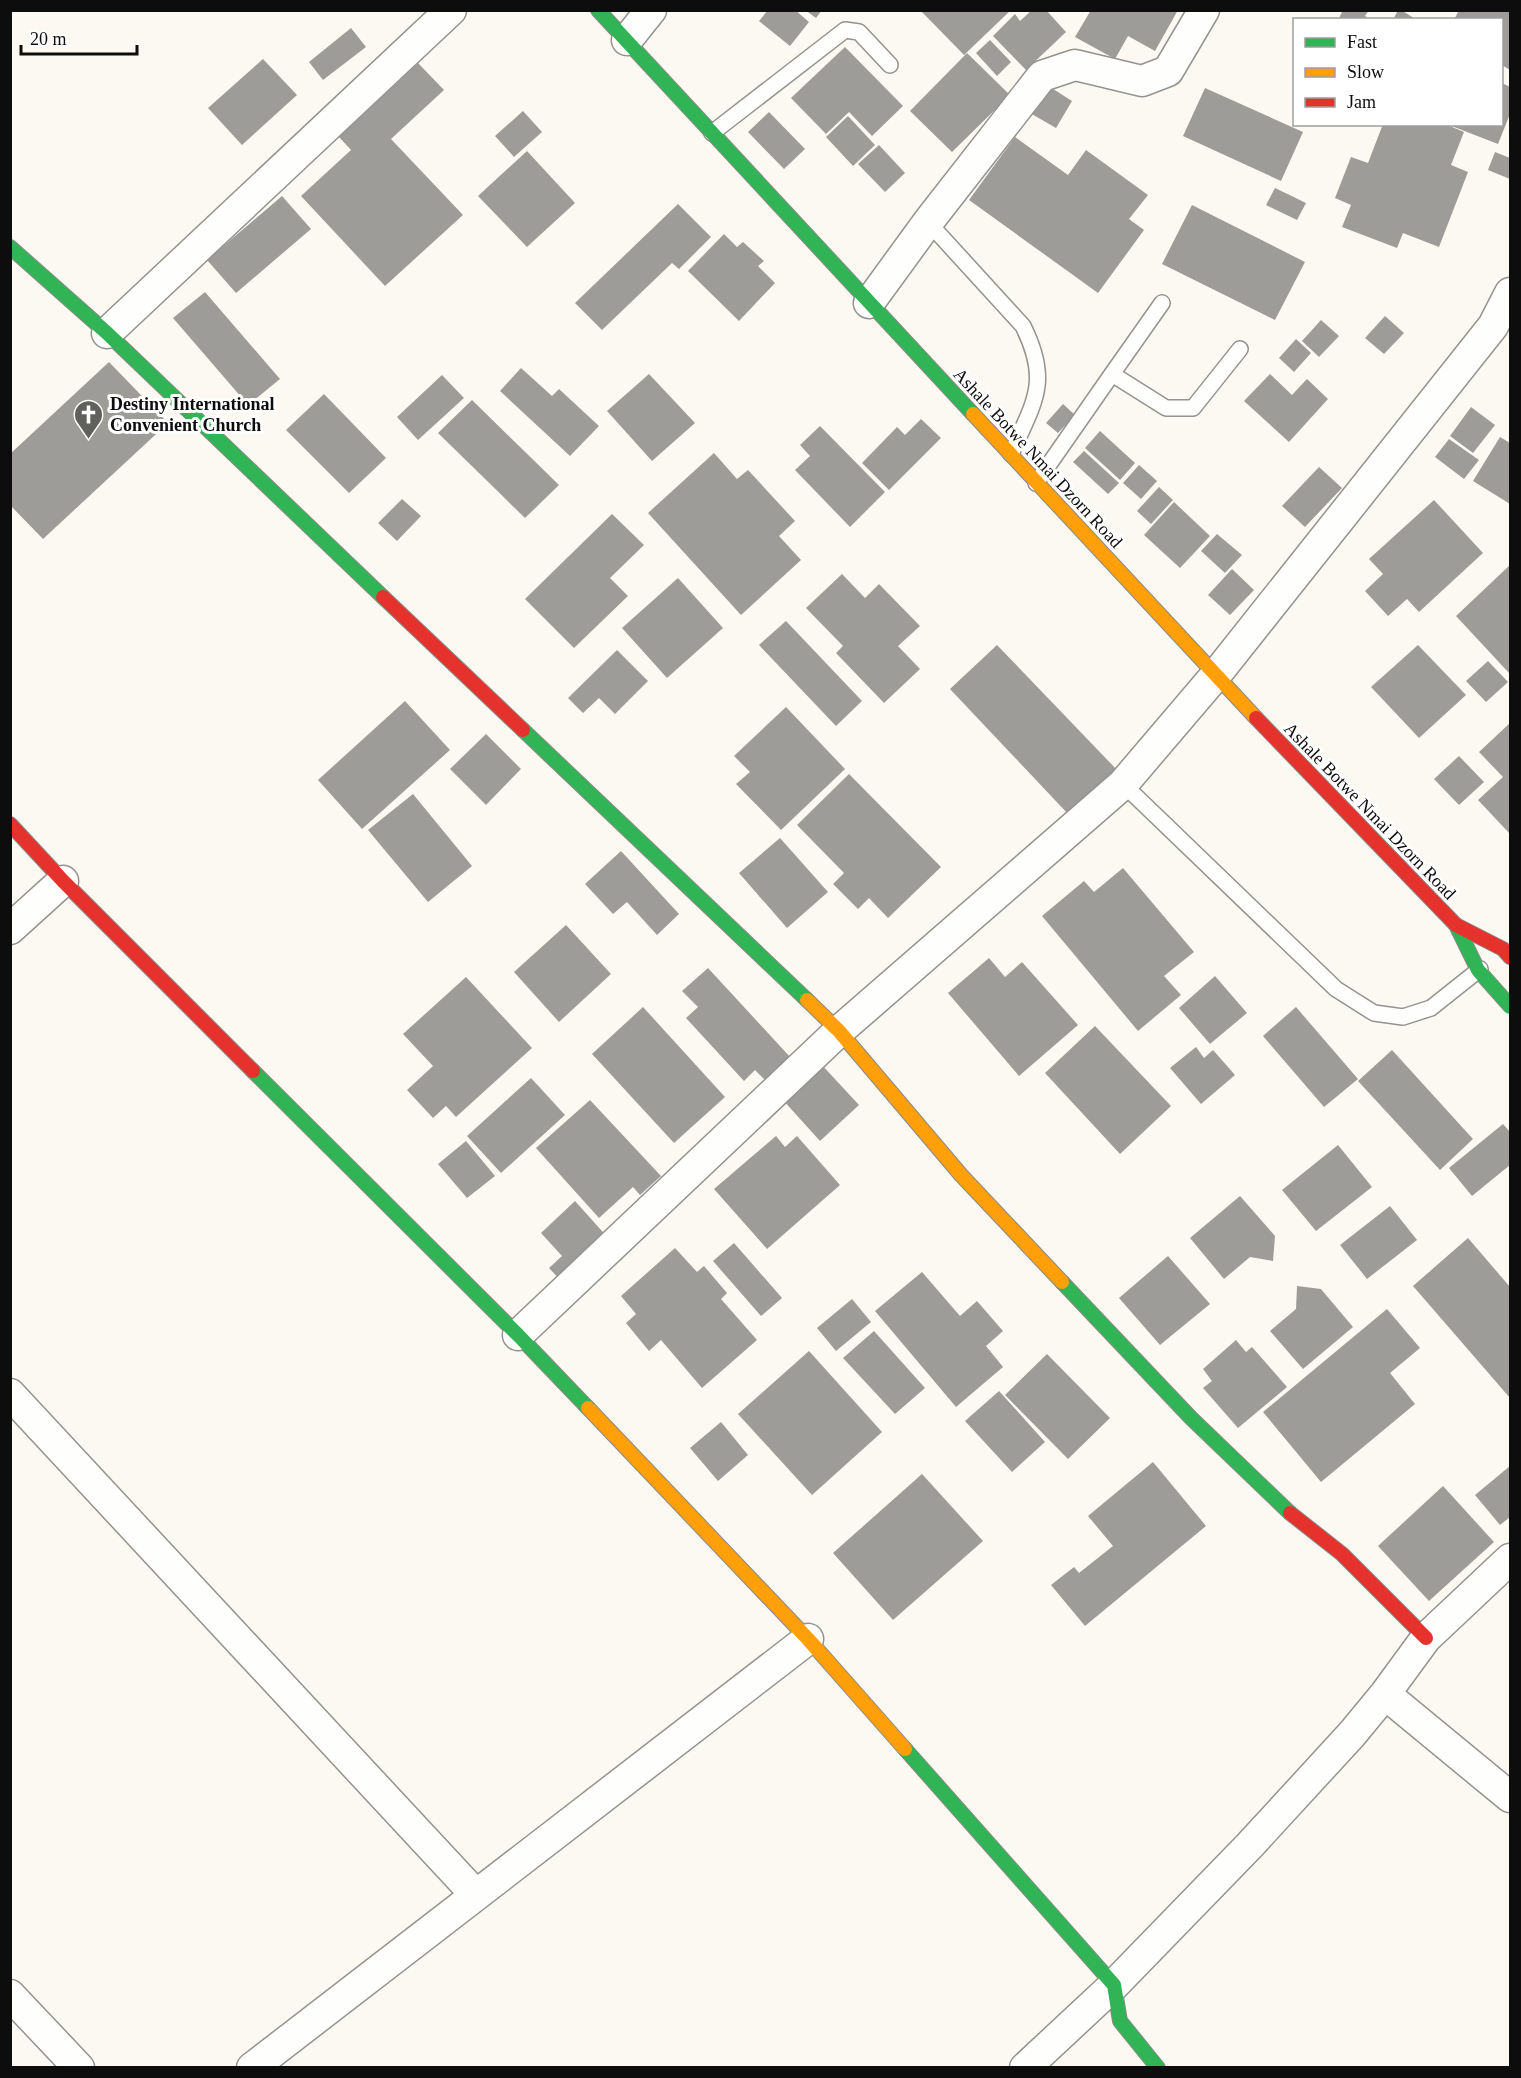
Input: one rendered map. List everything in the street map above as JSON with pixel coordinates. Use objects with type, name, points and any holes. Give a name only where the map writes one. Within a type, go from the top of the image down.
[{"type":"street","points":[[107,333],[451,10]]},
{"type":"street","name":"Ashale Botwe Nmai Dzorn Road","points":[[598,10],[1215,676],[1421,891],[1456,925],[1507,953]]},
{"type":"street","points":[[627,40],[651,10]]},
{"type":"street","points":[[869,303],[928,222],[1042,76],[1075,66],[1143,81],[1168,71],[1204,10]]},
{"type":"street","points":[[10,247],[107,333],[839,1031],[961,1175],[1191,1418],[1299,1521],[1342,1554],[1425,1638]]},
{"type":"street","points":[[518,1335],[839,1031],[1123,784],[1502,330],[1510,292]]},
{"type":"street","points":[[10,825],[518,1335],[808,1639],[1114,1985],[1120,2021],[1158,2067]]},
{"type":"street","points":[[10,929],[63,880]]},
{"type":"street","name":"Ashale Botwe Nmai Dzorn Road","points":[[1456,925],[1478,970],[1510,1006]]},
{"type":"street","points":[[10,1394],[476,1895]]},
{"type":"street","points":[[1024,2067],[1114,1985],[1250,1845],[1352,1734],[1385,1694],[1425,1638],[1510,1559]]},
{"type":"street","points":[[252,2067],[808,1639]]},
{"type":"street","points":[[1385,1694],[1510,1797]]},
{"type":"street","points":[[10,1995],[79,2067]]},
{"type":"lane","points":[[712,133],[845,30],[859,32],[890,66]]},
{"type":"lane","points":[[928,222],[1023,326],[1031,342],[1038,379],[1036,397],[1011,454]]},
{"type":"lane","points":[[1036,483],[1162,303]]},
{"type":"lane","points":[[1112,374],[1166,408],[1193,408],[1240,349]]},
{"type":"lane","points":[[1123,784],[1336,989],[1374,1013],[1403,1017],[1431,1008],[1478,970],[1507,953]]},
{"type":"building","points":[[768,10],[795,10],[809,22],[790,46],[759,21]]},
{"type":"building","points":[[805,10],[822,10],[816,18]]},
{"type":"building","points":[[920,10],[1011,10],[964,55]]},
{"type":"building","points":[[1032,10],[1046,10],[1066,32],[1026,70],[993,36],[1015,14],[1020,21]]},
{"type":"building","points":[[1091,10],[1178,10],[1155,51],[1128,36],[1115,59],[1075,37]]},
{"type":"building","points":[[1343,10],[1369,10],[1365,16],[1368,18],[1339,18]]},
{"type":"building","points":[[1398,10],[1401,10],[1414,18],[1394,18]]},
{"type":"building","points":[[1459,10],[1510,10],[1510,70],[1503,66],[1503,18],[1455,18]]},
{"type":"building","points":[[351,28],[366,47],[323,80],[309,62]]},
{"type":"building","points":[[990,40],[1011,62],[997,76],[976,53]]},
{"type":"building","points":[[845,47],[903,106],[872,136],[849,112],[826,134],[791,98]]},
{"type":"building","points":[[967,53],[1010,95],[952,152],[910,111]]},
{"type":"building","points":[[263,59],[297,95],[242,145],[208,108]]},
{"type":"building","points":[[418,63],[444,90],[391,139],[463,215],[385,286],[301,196],[351,150],[339,137]]},
{"type":"building","points":[[1503,84],[1510,87],[1510,114],[1498,144],[1452,126],[1503,126]]},
{"type":"building","points":[[1047,85],[1072,101],[1056,128],[1030,113]]},
{"type":"building","points":[[1205,88],[1303,132],[1281,181],[1183,136]]},
{"type":"building","points":[[523,111],[542,132],[514,157],[495,136]]},
{"type":"building","points":[[769,112],[805,149],[784,169],[748,132]]},
{"type":"building","points":[[848,116],[875,145],[853,166],[826,137]]},
{"type":"building","points":[[1382,126],[1450,126],[1464,132],[1451,165],[1468,172],[1439,247],[1403,233],[1397,248],[1342,227],[1351,205],[1335,198],[1351,157],[1368,163]]},
{"type":"building","points":[[1015,137],[1068,175],[1086,150],[1148,195],[1129,219],[1144,230],[1098,293],[969,200]]},
{"type":"building","points":[[879,145],[905,173],[885,192],[858,164]]},
{"type":"building","points":[[527,151],[575,203],[527,247],[478,196]]},
{"type":"building","points":[[1495,152],[1510,158],[1510,179],[1488,170]]},
{"type":"building","points":[[1275,188],[1306,203],[1297,220],[1266,205]]},
{"type":"building","points":[[282,196],[311,229],[236,293],[207,260]]},
{"type":"building","points":[[678,204],[711,237],[679,269],[672,263],[602,330],[575,303]]},
{"type":"building","points":[[1192,205],[1305,262],[1275,320],[1162,264]]},
{"type":"building","points":[[724,234],[737,247],[743,242],[764,261],[758,266],[775,283],[739,321],[688,271]]},
{"type":"building","points":[[205,292],[280,379],[248,405],[173,318]]},
{"type":"building","points":[[1385,316],[1404,333],[1384,354],[1365,338]]},
{"type":"building","points":[[1321,320],[1339,336],[1319,357],[1302,341]]},
{"type":"building","points":[[1296,339],[1311,353],[1294,372],[1279,358]]},
{"type":"building","name":"Destiny International Convenient Church","points":[[109,362],[168,423],[43,539],[10,505],[10,454]]},
{"type":"building","points":[[521,368],[552,396],[559,389],[599,426],[570,456],[500,391]]},
{"type":"building","points":[[649,374],[695,423],[652,461],[607,411]]},
{"type":"building","points":[[1270,374],[1292,395],[1307,379],[1328,399],[1289,442],[1244,401]]},
{"type":"building","points":[[442,375],[464,398],[418,440],[397,417]]},
{"type":"building","points":[[324,394],[386,458],[349,493],[286,430]]},
{"type":"building","points":[[472,400],[559,485],[525,518],[438,433]]},
{"type":"building","points":[[1063,404],[1075,415],[1058,433],[1046,423]]},
{"type":"building","points":[[1471,407],[1495,425],[1473,453],[1450,436]]},
{"type":"building","points":[[921,419],[941,438],[889,490],[862,463],[897,427],[905,435]]},
{"type":"building","points":[[820,426],[885,492],[850,527],[795,470],[810,456],[800,445]]},
{"type":"building","points":[[1100,431],[1135,463],[1120,480],[1085,448]]},
{"type":"building","points":[[1500,437],[1510,443],[1510,504],[1473,481]]},
{"type":"building","points":[[1449,439],[1479,460],[1464,479],[1435,457]]},
{"type":"building","points":[[1084,451],[1119,483],[1108,494],[1073,462]]},
{"type":"building","points":[[714,453],[737,479],[748,470],[795,521],[779,536],[801,560],[741,615],[648,513]]},
{"type":"building","points":[[1139,465],[1157,481],[1141,499],[1123,483]]},
{"type":"building","points":[[1319,467],[1342,488],[1305,527],[1282,506]]},
{"type":"building","points":[[1159,487],[1173,500],[1151,524],[1137,511]]},
{"type":"building","points":[[402,499],[421,516],[397,541],[378,523]]},
{"type":"building","points":[[1434,500],[1483,553],[1419,612],[1407,599],[1388,616],[1365,591],[1383,574],[1369,559]]},
{"type":"building","points":[[1174,502],[1210,536],[1180,568],[1144,535]]},
{"type":"building","points":[[612,514],[644,545],[610,578],[628,596],[574,648],[525,599]]},
{"type":"building","points":[[1217,534],[1242,555],[1225,573],[1201,551]]},
{"type":"building","points":[[1510,565],[1510,671],[1509,673],[1456,616]]},
{"type":"building","points":[[1232,569],[1254,590],[1230,615],[1208,595]]},
{"type":"building","points":[[842,574],[865,598],[879,584],[920,626],[898,646],[920,669],[884,703],[836,653],[843,646],[806,608]]},
{"type":"building","points":[[678,578],[723,628],[667,678],[622,628]]},
{"type":"building","points":[[786,621],[862,701],[836,726],[759,645]]},
{"type":"building","points":[[997,645],[1118,771],[1070,816],[950,689]]},
{"type":"building","points":[[1418,645],[1466,695],[1419,738],[1371,687]]},
{"type":"building","points":[[617,650],[648,681],[615,714],[599,698],[583,713],[568,698]]},
{"type":"building","points":[[1488,661],[1508,682],[1486,702],[1466,681]]},
{"type":"building","points":[[405,701],[450,750],[362,829],[318,780]]},
{"type":"building","points":[[786,707],[845,769],[781,830],[736,784],[750,772],[734,756]]},
{"type":"building","points":[[1510,723],[1510,834],[1478,800],[1503,777],[1479,752]]},
{"type":"building","points":[[486,734],[521,769],[486,805],[450,769]]},
{"type":"building","points":[[1459,756],[1484,782],[1459,805],[1434,779]]},
{"type":"building","points":[[849,774],[941,867],[888,918],[869,898],[858,909],[833,884],[844,873],[797,825]]},
{"type":"building","points":[[413,794],[472,866],[428,902],[368,830]]},
{"type":"building","points":[[780,838],[828,892],[787,928],[739,873]]},
{"type":"building","points":[[621,851],[679,914],[657,935],[627,902],[613,914],[585,884]]},
{"type":"building","points":[[1123,868],[1194,952],[1164,976],[1181,995],[1138,1031],[1042,916],[1084,881],[1094,892]]},
{"type":"building","points":[[566,925],[611,974],[559,1022],[514,972]]},
{"type":"building","points":[[989,958],[1005,977],[1022,962],[1078,1025],[1019,1076],[948,993]]},
{"type":"building","points":[[708,968],[791,1058],[766,1081],[755,1070],[744,1081],[686,1018],[698,1007],[682,991]]},
{"type":"building","points":[[1215,976],[1247,1013],[1210,1044],[1179,1008]]},
{"type":"building","points":[[466,977],[532,1048],[456,1117],[446,1106],[433,1118],[407,1090],[433,1066],[403,1034]]},
{"type":"building","points":[[643,1007],[725,1097],[674,1143],[592,1054]]},
{"type":"building","points":[[1296,1007],[1358,1079],[1324,1107],[1263,1036]]},
{"type":"building","points":[[1095,1026],[1171,1106],[1120,1154],[1045,1073]]},
{"type":"building","points":[[1196,1047],[1204,1058],[1213,1050],[1235,1075],[1201,1104],[1170,1068]]},
{"type":"building","points":[[1392,1050],[1473,1139],[1440,1170],[1358,1081]]},
{"type":"building","points":[[821,1064],[859,1105],[820,1141],[782,1099]]},
{"type":"building","points":[[531,1078],[565,1115],[501,1173],[467,1136]]},
{"type":"building","points":[[590,1100],[661,1176],[640,1195],[633,1187],[599,1218],[536,1148]]},
{"type":"building","points":[[1503,1124],[1510,1132],[1510,1165],[1472,1196],[1449,1168]]},
{"type":"building","points":[[776,1136],[785,1147],[797,1136],[840,1185],[767,1249],[714,1189]]},
{"type":"building","points":[[466,1141],[495,1176],[467,1198],[438,1164]]},
{"type":"building","points":[[1338,1145],[1372,1187],[1316,1231],[1282,1190]]},
{"type":"building","points":[[1240,1196],[1275,1236],[1273,1261],[1250,1257],[1224,1279],[1190,1238]]},
{"type":"building","points":[[575,1201],[610,1240],[562,1282],[549,1268],[562,1256],[541,1233]]},
{"type":"building","points":[[1390,1206],[1417,1240],[1367,1279],[1340,1245]]},
{"type":"building","points":[[1468,1238],[1510,1287],[1510,1398],[1413,1286]]},
{"type":"building","points":[[734,1243],[782,1298],[761,1316],[713,1261]]},
{"type":"building","points":[[675,1248],[697,1272],[704,1266],[727,1293],[721,1299],[757,1340],[702,1388],[661,1340],[649,1351],[626,1323],[636,1314],[621,1296]]},
{"type":"building","points":[[1168,1256],[1210,1304],[1160,1345],[1119,1298]]},
{"type":"building","points":[[922,1272],[960,1316],[977,1301],[1003,1331],[986,1346],[1003,1367],[956,1407],[875,1311]]},
{"type":"building","points":[[1297,1286],[1321,1289],[1353,1327],[1303,1369],[1270,1331],[1296,1309]]},
{"type":"building","points":[[852,1299],[871,1322],[836,1351],[817,1328]]},
{"type":"building","points":[[1387,1309],[1420,1348],[1390,1373],[1415,1404],[1321,1482],[1263,1412]]},
{"type":"building","points":[[874,1331],[925,1388],[895,1414],[843,1358]]},
{"type":"building","points":[[1236,1340],[1246,1352],[1252,1347],[1287,1387],[1238,1428],[1203,1388],[1212,1381],[1203,1369]]},
{"type":"building","points":[[809,1351],[882,1432],[812,1495],[738,1414]]},
{"type":"building","points":[[1047,1354],[1110,1418],[1068,1459],[1005,1395]]},
{"type":"building","points":[[999,1391],[1045,1442],[1012,1472],[965,1421]]},
{"type":"building","points":[[721,1422],[748,1455],[718,1481],[690,1448]]},
{"type":"building","points":[[1153,1462],[1206,1526],[1085,1626],[1051,1585],[1074,1567],[1079,1573],[1113,1546],[1088,1516]]},
{"type":"building","points":[[1510,1466],[1510,1517],[1500,1525],[1475,1495]]},
{"type":"building","points":[[922,1474],[983,1541],[893,1620],[833,1553]]},
{"type":"building","points":[[1443,1486],[1494,1542],[1429,1601],[1378,1546]]},
{"type":"traffic: fast","points":[[598,10],[973,414]]},
{"type":"traffic: fast","points":[[10,247],[107,333],[383,597]]},
{"type":"traffic: fast","points":[[523,730],[807,1000]]},
{"type":"traffic: fast","points":[[1456,925],[1478,970],[1510,1006]]},
{"type":"traffic: fast","points":[[253,1071],[518,1335],[588,1408]]},
{"type":"traffic: fast","points":[[1062,1282],[1191,1418],[1290,1513]]},
{"type":"traffic: fast","points":[[905,1749],[1114,1985],[1120,2021],[1158,2068]]},
{"type":"traffic: slow","points":[[973,414],[1256,718]]},
{"type":"traffic: slow","points":[[807,1000],[839,1031],[961,1175],[1062,1282]]},
{"type":"traffic: slow","points":[[588,1408],[808,1639],[905,1749]]},
{"type":"traffic: jam","points":[[383,597],[523,730]]},
{"type":"traffic: jam","points":[[1256,718],[1456,925],[1503,949],[1510,957]]},
{"type":"traffic: jam","points":[[10,824],[63,881],[253,1071]]},
{"type":"traffic: jam","points":[[1290,1513],[1342,1554],[1426,1638]]},
{"type":"place","name":"Destiny International Convenient Church","points":[[89,440]]}]
